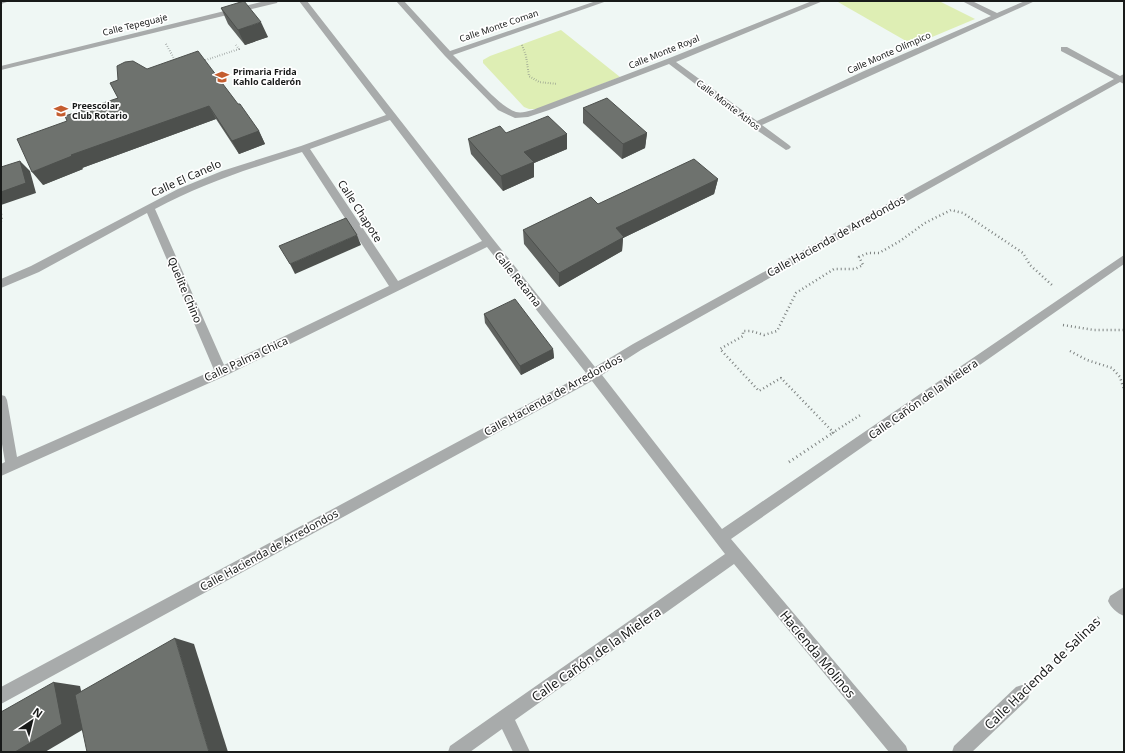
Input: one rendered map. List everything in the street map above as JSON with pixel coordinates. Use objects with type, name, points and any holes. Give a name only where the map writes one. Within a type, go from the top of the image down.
[{"type":"street","points":[[1,2],[6,1]]},
{"type":"street","name":"Calle Tepeguaje","points":[[1,68],[274,1]]},
{"type":"street","name":"Calle Retama","points":[[303,1],[489,242],[735,555]]},
{"type":"street","points":[[400,1],[448,54]]},
{"type":"street","name":"Calle Monte Coman","points":[[448,54],[603,1]]},
{"type":"street","name":"Calle Monte Royal","points":[[448,54],[501,108],[515,115],[528,114],[670,61],[819,1]]},
{"type":"street","points":[[966,1],[997,16]]},
{"type":"street","name":"Calle Monte Olímpico","points":[[755,125],[1031,1]]},
{"type":"street","points":[[1064,49],[1123,79]]},
{"type":"street","name":"Calle Monte Athos","points":[[670,61],[786,147]]},
{"type":"street","name":"Calle Hacienda de Arredondos","points":[[1,696],[594,374],[637,346],[1123,79]]},
{"type":"street","name":"Calle El Canelo","points":[[1,284],[35,269],[206,180],[304,148],[391,116]]},
{"type":"street","name":"Calle Chapote","points":[[304,148],[396,288]]},
{"type":"street","name":"Quelite Chino","points":[[150,208],[221,372]]},
{"type":"street","name":"Calle Palma Chica","points":[[6,468],[221,372],[489,242]]},
{"type":"street","name":"Calle Cañón de la Mielera","points":[[721,538],[1124,259]]},
{"type":"street","points":[[1,400],[6,468]]},
{"type":"street","name":"Calle Cañón de la Mielera","points":[[456,752],[735,555]]},
{"type":"street","name":"Hacienda Molinos","points":[[735,555],[900,752]]},
{"type":"street","name":"Calle Hacienda de Salinas","points":[[960,752],[1022,693]]},
{"type":"street","points":[[506,718],[522,752]]},
{"type":"path","points":[[158,29],[178,66]]},
{"type":"path","points":[[528,42],[521,44],[525,50],[528,60],[529,76],[539,82],[559,84]]},
{"type":"path","points":[[205,64],[203,61],[239,49],[234,44]]},
{"type":"path","points":[[834,433],[781,378],[759,391],[720,349],[743,336],[743,331],[751,331],[764,335],[777,331],[796,293],[834,269],[855,269],[862,265],[859,256],[868,253],[880,253],[900,241],[925,222],[951,210],[963,213],[989,228],[1023,253],[1030,265],[1054,286]]},
{"type":"path","points":[[1,214],[2,222]]},
{"type":"path","points":[[1041,317],[1065,325],[1094,330],[1124,330]]},
{"type":"path","points":[[1070,351],[1087,360],[1112,368],[1120,377],[1124,390]]},
{"type":"path","name":"Calle Hacienda de Salinas","points":[[1022,693],[1121,601]]},
{"type":"green space","points":[[939,1],[975,19],[913,45],[838,2]]},
{"type":"green space","points":[[561,30],[620,77],[537,109],[529,109],[524,107],[483,63],[483,60],[490,56]]},
{"type":"building","points":[[244,1],[261,22],[238,30],[221,8]]},
{"type":"building","points":[[198,51],[238,104],[240,104],[259,131],[232,141],[209,106],[71,155],[72,156],[32,172],[17,139],[67,121],[65,116],[118,98],[110,83],[118,80],[117,66],[125,62],[133,61],[147,69]]},
{"type":"building","points":[[607,98],[647,133],[623,144],[583,108]]},
{"type":"building","points":[[548,116],[567,134],[524,152],[534,162],[501,176],[468,139],[500,126],[506,133]]},
{"type":"building","points":[[694,159],[718,179],[616,228],[624,237],[559,273],[523,230],[591,197],[598,204]]},
{"type":"building","points":[[20,161],[26,183],[1,192],[1,167]]},
{"type":"building","points":[[346,218],[357,235],[290,264],[279,246]]},
{"type":"building","points":[[515,299],[553,349],[520,366],[484,314]]},
{"type":"building","points":[[175,638],[209,752],[87,752],[75,695]]},
{"type":"building","points":[[54,682],[62,724],[15,752],[1,752],[1,712]]},
{"type":"place","name":"Primaria Frida Kahlo Calderón","points":[[222,77]]},
{"type":"place","name":"Preescolar Club Rotario","points":[[61,111]]}]
